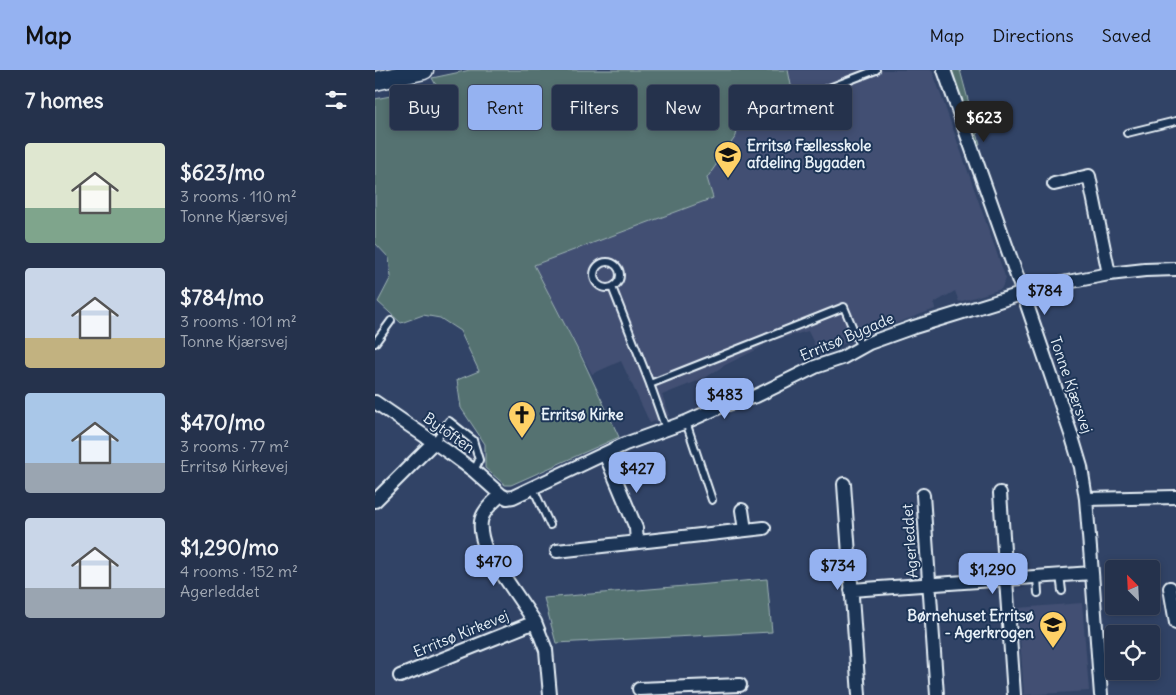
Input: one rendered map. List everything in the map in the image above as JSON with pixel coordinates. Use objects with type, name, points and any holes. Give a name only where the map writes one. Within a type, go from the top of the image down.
[{"type":"street","points":[[375,81],[424,70]]},
{"type":"street","name":"Tonne Kjærsvej","points":[[944,70],[1023,293],[1081,467],[1086,499],[1101,695]]},
{"type":"street","points":[[1054,184],[1089,176],[1109,274]]},
{"type":"street","name":"Erritsø Bygade","points":[[501,495],[507,498],[513,497],[641,438],[686,422],[724,405],[756,396],[815,367],[842,358],[869,343],[911,328],[1047,286],[1109,274],[1176,269]]},
{"type":"street","name":"Bytoften","points":[[375,402],[474,471],[501,495]]},
{"type":"street","points":[[375,501],[434,442]]},
{"type":"street","points":[[605,454],[636,528],[637,542]]},
{"type":"street","points":[[844,484],[859,695]]},
{"type":"street","points":[[1000,493],[1015,695]]},
{"type":"street","name":"Erritsø Kirkevej","points":[[501,495],[491,503],[480,520],[483,542],[486,550],[535,622],[546,650],[550,695]]},
{"type":"street","name":"Agerleddet","points":[[923,495],[937,695]]},
{"type":"street","points":[[1086,499],[1176,497]]},
{"type":"street","points":[[742,510],[745,530]]},
{"type":"street","points":[[557,551],[764,528]]},
{"type":"street","name":"Agerleddet","points":[[851,590],[1092,573]]},
{"type":"street","points":[[1170,588],[1176,623]]},
{"type":"street","name":"Erritsø Kirkevej","points":[[400,676],[535,622]]},
{"type":"street","points":[[639,689],[680,692],[740,685]]},
{"type":"lane","points":[[837,85],[876,70]]},
{"type":"lane","points":[[1127,133],[1176,121]]},
{"type":"lane","points":[[605,262],[613,263],[620,272],[617,284],[612,287],[605,288],[598,285],[594,279],[595,271],[599,265],[605,262]]},
{"type":"lane","points":[[612,287],[666,428]]},
{"type":"lane","points":[[650,384],[844,307],[861,348]]},
{"type":"lane","points":[[375,344],[391,321]]},
{"type":"lane","points":[[434,442],[449,421],[473,440],[479,460],[474,471]]},
{"type":"lane","points":[[686,422],[712,500]]},
{"type":"lane","points":[[533,488],[550,525]]},
{"type":"lane","points":[[1060,575],[1062,591]]},
{"type":"lane","points":[[1037,577],[1039,593]]},
{"type":"shaded area","name":"Erritsø Fællesskole afdeling Bygaden","points":[[470,70],[932,70],[1006,279],[1001,289],[959,302],[955,291],[934,303],[935,309],[819,354],[808,331],[768,342],[705,378],[662,395],[670,415],[650,423],[621,361],[592,374],[458,126],[458,85],[436,85],[432,78]]},
{"type":"shaded area","name":"Børnehuset Erritsø - Agerkrogen","points":[[1082,603],[1089,691],[1024,695],[1018,608]]},
{"type":"green space","points":[[470,70],[788,70],[791,85],[729,85],[729,130],[737,130],[736,136],[707,178],[713,198],[534,265],[582,358],[619,437],[511,485],[505,485],[485,468],[485,444],[461,408],[457,380],[479,371],[460,331],[440,318],[423,315],[401,323],[378,302],[391,277],[389,258],[375,243],[375,99],[390,96],[390,130],[458,130],[458,85],[436,85],[432,78]]},
{"type":"green space","points":[[951,70],[960,70],[980,144],[977,145]]},
{"type":"green space","points":[[767,579],[772,632],[556,643],[544,598]]},
{"type":"place","name":"Erritsø Fællesskole afdeling Bygaden","points":[[728,179]]},
{"type":"place","name":"Erritsø Kirke","points":[[522,439]]},
{"type":"place","name":"Børnehuset Erritsø - Agerkrogen","points":[[1053,649]]}]
